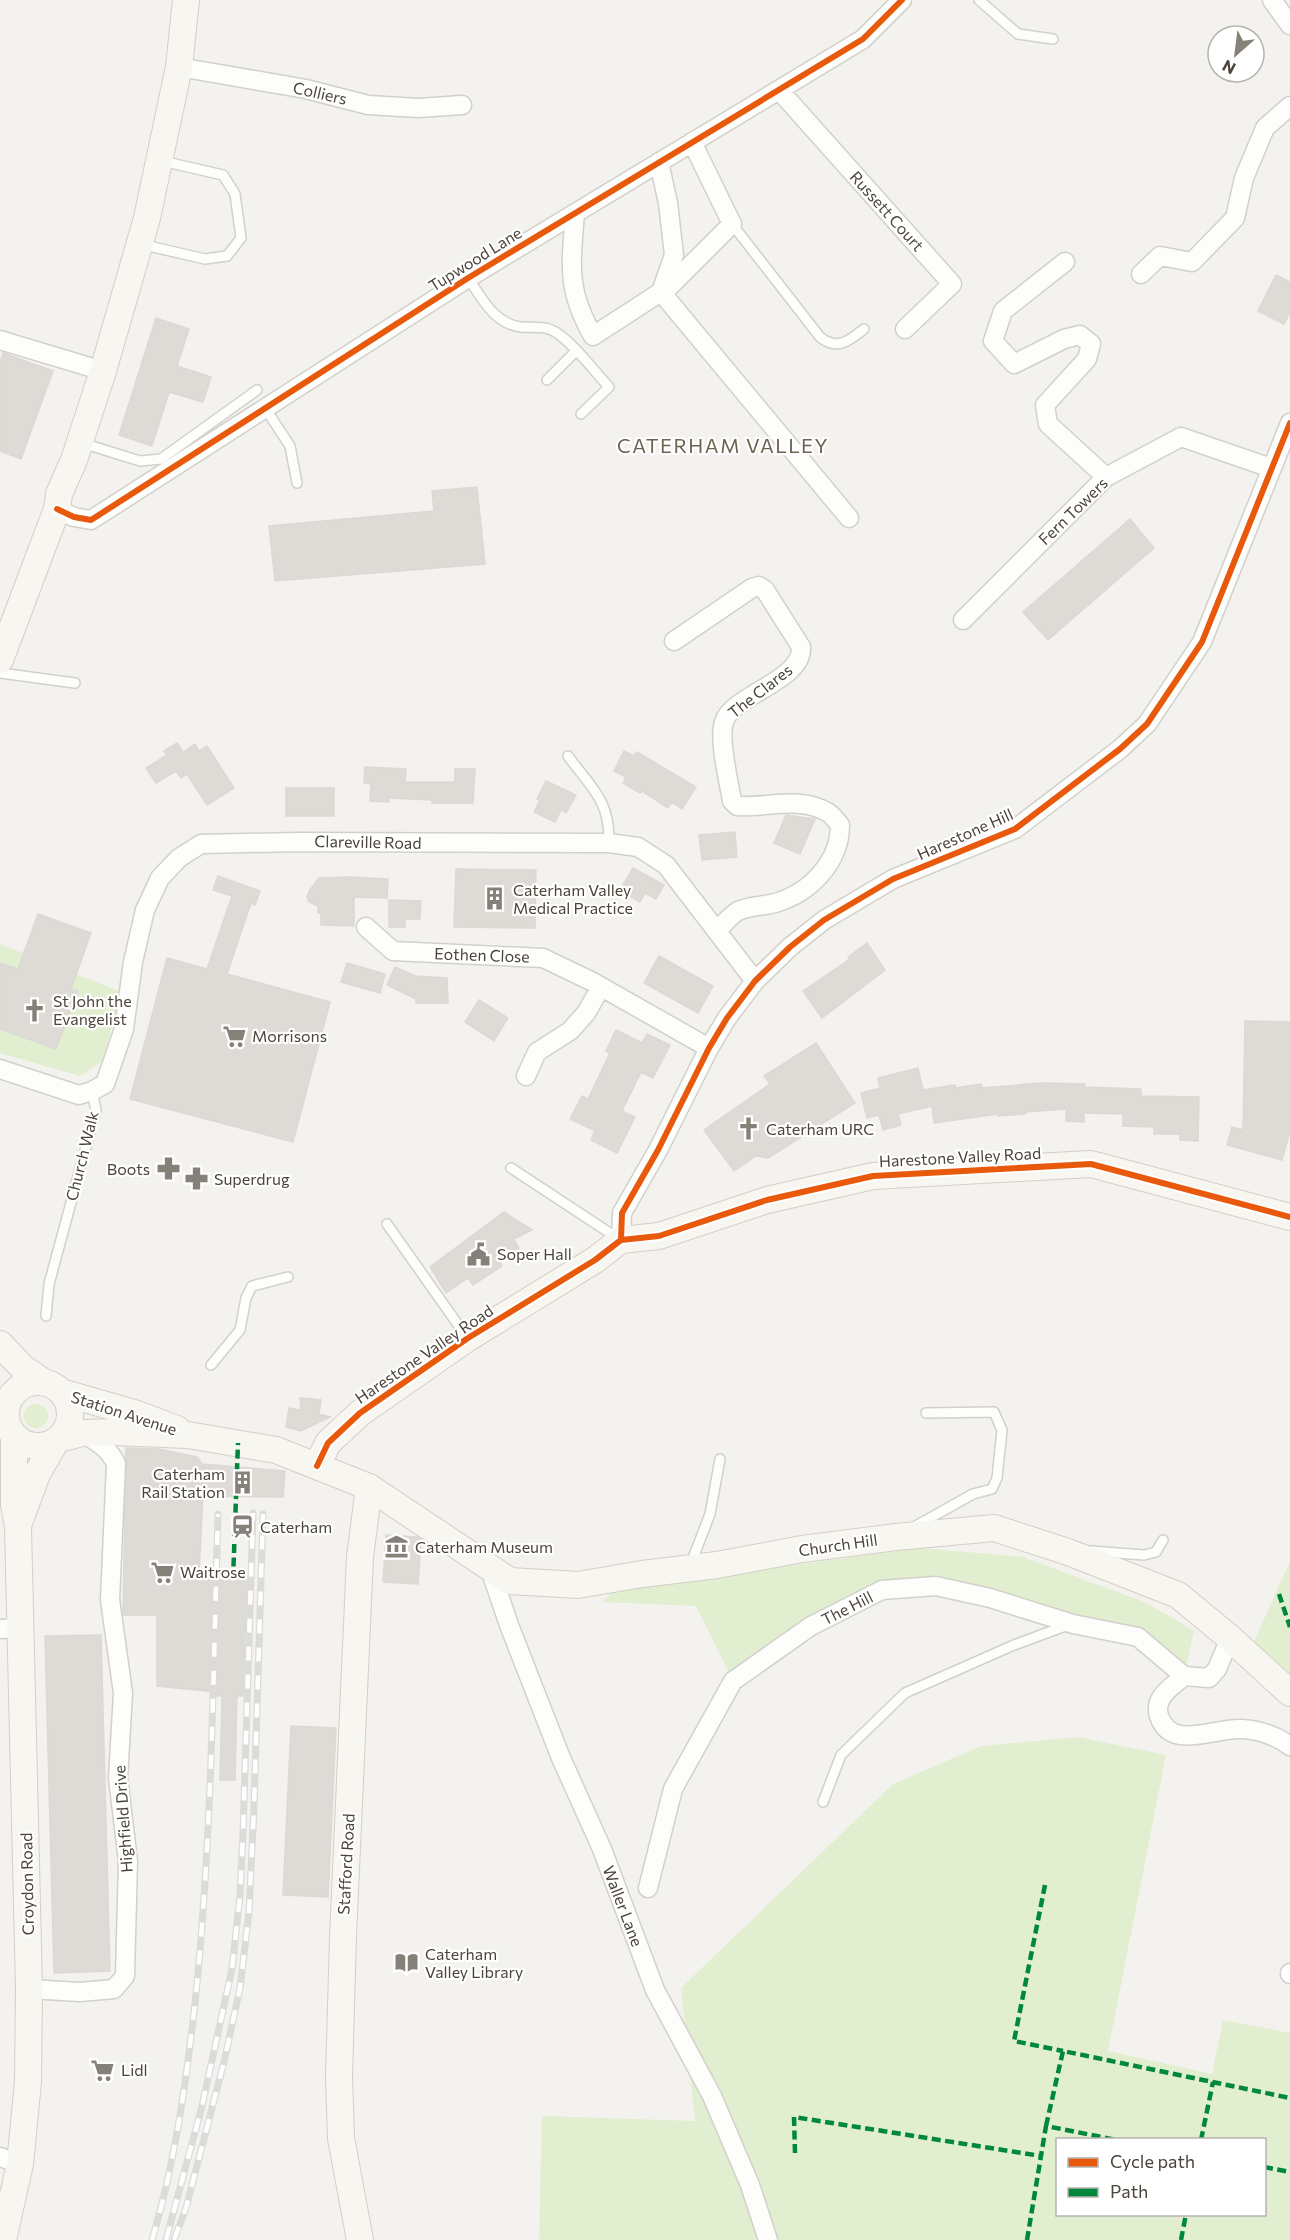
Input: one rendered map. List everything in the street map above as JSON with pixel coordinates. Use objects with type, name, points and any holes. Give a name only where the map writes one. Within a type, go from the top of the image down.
[{"type":"main road","points":[[0,660],[57,509],[59,494],[103,371],[140,244],[179,68],[186,0]]},
{"type":"main road","name":"Harestone Valley Road","points":[[317,1466],[328,1443],[360,1413],[468,1338],[595,1260],[621,1240],[659,1236],[767,1200],[873,1176],[1091,1164],[1290,1217]]},
{"type":"main road","points":[[0,1344],[23,1368],[53,1387],[67,1401],[70,1418],[65,1432],[66,1438],[39,1447],[21,1442],[9,1428],[3,1403],[7,1403],[16,1390],[24,1385],[34,1382],[53,1387]]},
{"type":"main road","name":"Station Avenue","points":[[53,1387],[164,1423],[188,1435]]},
{"type":"main road","name":"Station Avenue","points":[[66,1438],[188,1435],[276,1450],[369,1487]]},
{"type":"main road","name":"Croydon Road","points":[[3,2240],[10,2161],[28,2082],[30,1989],[10,1629],[10,1512],[14,1436]]},
{"type":"main road","name":"Croydon Road","points":[[10,1512],[66,1438]]},
{"type":"main road","name":"Church Hill","points":[[369,1487],[510,1581],[578,1585],[802,1549],[994,1528],[1068,1552],[1178,1595],[1230,1638],[1290,1693]]},
{"type":"main road","name":"Stafford Road","points":[[360,2240],[341,2138],[339,2077],[360,1557],[369,1487]]},
{"type":"street","name":"Tupwood Lane","points":[[57,509],[74,517],[91,520],[468,278],[862,39],[902,0]]},
{"type":"street","points":[[1272,0],[1290,25]]},
{"type":"street","name":"Colliers","points":[[179,68],[306,89],[368,105],[418,108],[462,105]]},
{"type":"street","name":"Russett Court","points":[[779,90],[952,284],[905,329]]},
{"type":"street","points":[[1141,274],[1160,256],[1192,262],[1235,218],[1244,178],[1265,128],[1290,106]]},
{"type":"street","points":[[575,213],[571,282],[581,315],[594,336],[670,286],[732,224],[692,142]]},
{"type":"street","points":[[659,162],[668,204],[674,255],[661,292]]},
{"type":"street","points":[[1065,262],[1003,310],[993,341],[1014,364],[1064,339],[1080,335],[1091,344],[1087,359],[1045,405],[1048,424],[1106,477]]},
{"type":"street","points":[[661,292],[849,518]]},
{"type":"street","points":[[1,342],[103,371]]},
{"type":"street","name":"Harestone Hill","points":[[621,1240],[622,1213],[658,1150],[727,1018],[755,981],[790,947],[824,920],[892,879],[1015,829],[1119,749],[1147,724],[1202,642],[1290,423]]},
{"type":"street","name":"Fern Towers","points":[[963,620],[1106,477],[1181,437],[1271,468]]},
{"type":"street","name":"The Clares","points":[[674,641],[752,588],[759,586],[765,590],[801,647],[802,653],[800,660],[776,681],[732,710],[724,720],[722,732],[732,801],[737,806],[749,807],[803,803],[828,812],[840,825],[840,838],[824,872],[802,890],[778,902],[739,911],[717,930]]},
{"type":"street","name":"Clareville Road","points":[[92,1092],[105,1084],[124,1029],[133,962],[145,910],[160,878],[179,858],[201,844],[609,843],[638,847],[666,865],[755,981]]},
{"type":"street","name":"Eothen Close","points":[[366,927],[393,951],[543,958],[601,987],[710,1048]]},
{"type":"street","points":[[526,1076],[537,1052],[570,1031],[586,1013],[601,987]]},
{"type":"street","name":"Church Walk","points":[[0,1069],[79,1095],[92,1092]]},
{"type":"street","name":"Highfield Drive","points":[[30,1989],[80,1992],[114,1989],[126,1976],[128,1861],[118,1778],[123,1693],[110,1600],[116,1464],[111,1452],[66,1438]]},
{"type":"street","name":"Waller Lane","points":[[489,1566],[517,1647],[561,1758],[602,1849],[655,1990],[712,2096],[750,2185],[768,2240]]},
{"type":"street","name":"The Hill","points":[[648,1888],[673,1789],[733,1681],[811,1626],[882,1590],[936,1586],[990,1598],[1073,1624],[1138,1637],[1184,1676]]},
{"type":"street","points":[[1230,1638],[1217,1669],[1209,1678],[1184,1676],[1160,1697],[1157,1710],[1162,1725],[1169,1733],[1183,1736],[1240,1729],[1276,1736],[1290,1746]]},
{"type":"lane","points":[[979,0],[1018,34],[1053,39]]},
{"type":"lane","points":[[140,244],[205,259],[227,256],[241,238],[236,194],[223,175],[159,161]]},
{"type":"lane","points":[[732,224],[820,337],[827,342],[842,344],[849,342],[864,329]]},
{"type":"lane","points":[[468,278],[494,315],[502,322],[512,326],[546,328],[558,334],[609,387],[581,414]]},
{"type":"lane","points":[[547,380],[576,351]]},
{"type":"lane","points":[[79,442],[140,461],[161,459],[257,390]]},
{"type":"lane","points":[[265,408],[290,446],[297,483]]},
{"type":"lane","points":[[0,673],[75,682]]},
{"type":"lane","points":[[568,756],[600,797],[606,809],[610,825],[609,843]]},
{"type":"lane","name":"Church Walk","points":[[46,1316],[50,1284],[96,1110],[92,1092]]},
{"type":"lane","points":[[511,1168],[621,1240]]},
{"type":"lane","points":[[387,1224],[468,1338]]},
{"type":"lane","points":[[211,1365],[240,1330],[246,1298],[252,1286],[288,1277]]},
{"type":"lane","points":[[896,1537],[973,1494],[992,1489],[998,1478],[1002,1430],[994,1412],[926,1413]]},
{"type":"lane","points":[[689,1568],[710,1514],[720,1459]]},
{"type":"lane","points":[[1068,1552],[1085,1550],[1144,1555],[1156,1552],[1163,1540]]},
{"type":"lane","points":[[823,1802],[841,1755],[905,1694],[1014,1645],[1073,1624]]},
{"type":"green space","points":[[0,944],[121,992],[103,1061],[80,1076],[0,1053]]},
{"type":"green space","points":[[36,1404],[45,1407],[48,1416],[45,1425],[36,1428],[27,1425],[24,1416],[27,1407]]},
{"type":"green space","points":[[921,1548],[1023,1557],[1147,1603],[1194,1631],[1184,1676],[1137,1637],[936,1586],[882,1590],[733,1681],[696,1606],[602,1602],[616,1589]]},
{"type":"green space","points":[[1290,1561],[1290,1674],[1254,1642]]},
{"type":"green space","points":[[1079,1737],[1166,1755],[1108,2051],[1212,2074],[1223,2020],[1290,2033],[1290,2240],[539,2240],[542,2116],[695,2121],[681,1988],[893,1784],[981,1746]]},
{"type":"building","points":[[1276,275],[1290,282],[1290,312],[1284,324],[1258,311]]},
{"type":"building","points":[[156,318],[189,329],[177,366],[211,377],[203,402],[169,392],[152,446],[119,435]]},
{"type":"building","points":[[3,353],[53,371],[21,459],[0,451],[0,363]]},
{"type":"building","points":[[477,487],[485,564],[275,581],[269,526],[434,511],[432,491]]},
{"type":"building","points":[[1130,519],[1154,548],[1048,640],[1023,612]]},
{"type":"building","points":[[177,743],[183,752],[195,744],[199,751],[207,746],[234,788],[207,805],[187,774],[181,778],[176,771],[156,783],[146,768],[167,755],[164,751]]},
{"type":"building","points":[[624,751],[634,756],[637,752],[696,787],[682,809],[672,802],[668,808],[642,791],[640,793],[623,783],[626,777],[614,771]]},
{"type":"building","points":[[365,767],[406,769],[405,782],[455,782],[455,769],[475,769],[473,803],[432,803],[432,800],[389,798],[389,802],[370,801],[371,784],[364,783]]},
{"type":"building","points":[[546,781],[576,795],[566,813],[561,810],[555,822],[534,812],[540,800],[537,799]]},
{"type":"building","points":[[286,788],[334,788],[334,816],[286,816]]},
{"type":"building","points":[[786,815],[815,819],[800,854],[774,843]]},
{"type":"building","points":[[735,832],[737,857],[702,860],[699,835]]},
{"type":"building","points":[[633,868],[664,885],[656,899],[645,893],[640,902],[626,894],[629,889],[623,885]]},
{"type":"building","name":"Caterham Valley Medical Practice","points":[[456,869],[536,870],[535,928],[454,927]]},
{"type":"building","name":"Morrisons","points":[[218,876],[260,891],[255,905],[251,903],[227,974],[330,1002],[293,1142],[130,1099],[167,958],[207,969],[232,896],[213,890]]},
{"type":"building","points":[[319,878],[388,879],[387,898],[354,897],[354,926],[321,925],[321,913],[318,913],[318,906],[309,902],[307,897],[309,891]]},
{"type":"building","points":[[389,900],[421,901],[420,919],[405,919],[405,927],[389,927]]},
{"type":"building","points":[[38,914],[91,933],[71,989],[78,991],[56,1049],[0,1029],[0,963],[18,969]]},
{"type":"building","points":[[867,943],[885,970],[822,1018],[803,991],[850,959],[848,957]]},
{"type":"building","points":[[659,956],[713,986],[698,1013],[644,983]]},
{"type":"building","points":[[347,963],[385,974],[380,993],[341,982]]},
{"type":"building","points":[[395,967],[415,976],[447,978],[448,1003],[416,1003],[416,999],[387,985]]},
{"type":"building","points":[[479,1000],[508,1018],[494,1041],[465,1022]]},
{"type":"building","points":[[1245,1021],[1290,1022],[1290,1131],[1282,1160],[1227,1145],[1232,1127],[1243,1130]]},
{"type":"building","points":[[616,1030],[642,1043],[647,1034],[670,1045],[653,1078],[641,1072],[622,1111],[635,1117],[617,1153],[591,1140],[595,1131],[570,1119],[582,1096],[588,1099],[610,1053],[606,1051]]},
{"type":"building","points":[[816,1043],[855,1103],[768,1158],[756,1156],[734,1171],[704,1130],[770,1084],[764,1076]]},
{"type":"building","points":[[918,1068],[923,1090],[981,1084],[982,1088],[1041,1083],[1085,1084],[1084,1087],[1141,1089],[1141,1096],[1199,1097],[1198,1141],[1180,1140],[1180,1134],[1154,1134],[1154,1127],[1123,1126],[1123,1114],[1084,1113],[1084,1122],[1066,1121],[1066,1109],[998,1116],[998,1114],[934,1123],[932,1106],[898,1114],[901,1125],[883,1130],[879,1115],[867,1118],[861,1093],[880,1088],[878,1078]]},
{"type":"building","name":"Soper Hall","points":[[504,1212],[532,1230],[514,1239],[519,1248],[500,1260],[502,1266],[473,1285],[468,1278],[446,1293],[430,1267]]},
{"type":"building","points":[[300,1398],[321,1400],[319,1414],[330,1417],[301,1431],[286,1427],[289,1408],[301,1410]]},
{"type":"building","name":"Waitrose","points":[[126,1448],[158,1449],[197,1457],[202,1464],[285,1471],[283,1497],[203,1496],[199,1572],[247,1573],[243,1696],[237,1696],[235,1780],[220,1780],[222,1696],[215,1696],[216,1692],[157,1686],[157,1615],[123,1615]]},
{"type":"building","points":[[386,1535],[417,1537],[421,1540],[418,1584],[383,1582]]},
{"type":"building","points":[[101,1635],[110,1971],[54,1973],[45,1636]]},
{"type":"building","points":[[291,1726],[336,1728],[328,1897],[283,1895]]},
{"type":"railway","points":[[166,2240],[202,2106],[232,1969],[240,1896],[243,1833],[253,1513]]},
{"type":"railway","points":[[152,2240],[167,2182],[184,2093],[201,1942],[211,1759],[218,1514]]},
{"type":"railway","points":[[174,2240],[186,2208],[224,2062],[240,1988],[249,1912],[263,1514]]},
{"type":"marked path","points":[[233,1580],[238,1443]]},
{"type":"marked path","points":[[1279,1594],[1290,1627]]},
{"type":"marked path","points":[[1045,1885],[1014,2041],[1063,2051]]},
{"type":"marked path","points":[[1046,2126],[1063,2051],[1290,2098]]},
{"type":"marked path","points":[[1201,2138],[1213,2082]]},
{"type":"marked path","points":[[795,2153],[794,2117],[1041,2156]]},
{"type":"marked path","points":[[1027,2240],[1046,2126],[1107,2138]]},
{"type":"marked path","points":[[1266,2167],[1290,2172]]},
{"type":"marked path","points":[[1181,2240],[1186,2216]]},
{"type":"cycle path","points":[[57,509],[74,517],[91,520],[468,278],[863,39],[902,0]]},
{"type":"cycle path","points":[[621,1240],[622,1213],[658,1150],[709,1048],[727,1018],[755,981],[790,947],[824,920],[893,879],[1015,829],[1120,749],[1147,724],[1202,642],[1290,423]]},
{"type":"cycle path","points":[[317,1466],[328,1443],[360,1413],[468,1338],[595,1260],[621,1240],[659,1236],[767,1200],[873,1176],[1091,1164],[1290,1217]]},
{"type":"place","name":"Caterham Valley Medical Practice","points":[[495,899]]},
{"type":"place","name":"St John the Evangelist","points":[[35,1010]]},
{"type":"place","name":"Morrisons","points":[[234,1036]]},
{"type":"place","name":"Caterham URC","points":[[748,1129]]},
{"type":"place","name":"Boots","points":[[168,1169]]},
{"type":"place","name":"Superdrug","points":[[196,1179]]},
{"type":"place","name":"Soper Hall","points":[[479,1254]]},
{"type":"place","name":"Caterham Rail Station","points":[[243,1483]]},
{"type":"place","name":"Caterham","points":[[242,1527]]},
{"type":"place","name":"Caterham Museum","points":[[397,1547]]},
{"type":"place","name":"Waitrose","points":[[162,1572]]},
{"type":"place","name":"Caterham Valley Library","points":[[407,1963]]},
{"type":"place","name":"Lidl","points":[[103,2070]]},
{"type":"district","name":"CATERHAM VALLEY","points":[[723,446]]}]
